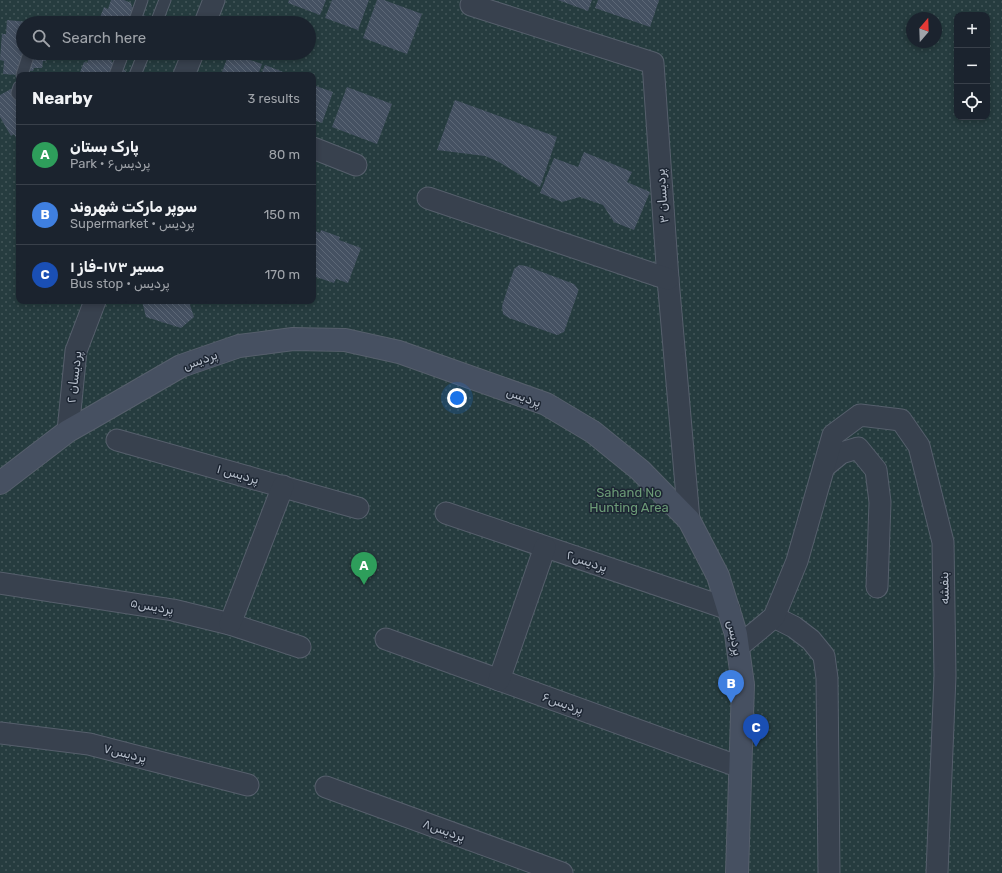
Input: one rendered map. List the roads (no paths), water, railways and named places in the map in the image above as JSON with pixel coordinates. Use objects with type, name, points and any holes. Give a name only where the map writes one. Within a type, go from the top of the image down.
[{"type":"street","points":[[208,16],[214,0]]},
{"type":"street","name":"پردیسان ۳","points":[[471,5],[653,63],[668,279],[689,520]]},
{"type":"street","points":[[185,72],[190,60]]},
{"type":"street","points":[[316,149],[356,165]]},
{"type":"street","points":[[428,198],[668,279]]},
{"type":"street","name":"پردیسان ۲","points":[[68,431],[76,351],[94,304]]},
{"type":"street","name":"پردیس","points":[[0,483],[68,431],[181,366],[239,346],[293,340],[345,340],[399,352],[546,404],[593,432],[640,470],[689,520],[718,576],[736,634],[742,685],[737,873]]},
{"type":"street","name":"بنفشه","points":[[738,647],[774,617],[797,561],[833,435],[860,415],[901,420],[919,446],[943,542],[945,676],[937,873]]},
{"type":"street","name":"پردیس ۱","points":[[118,440],[358,508]]},
{"type":"street","points":[[824,467],[841,452],[858,448],[876,470],[880,502],[877,587]]},
{"type":"street","points":[[230,624],[283,486]]},
{"type":"street","name":"پردیس۲","points":[[446,513],[729,609]]},
{"type":"street","points":[[500,680],[545,547]]},
{"type":"street","name":"پردیس۵","points":[[0,583],[173,610],[230,624],[300,646]]},
{"type":"street","points":[[774,617],[794,627],[811,640],[824,656],[827,678],[828,873]]},
{"type":"street","name":"پردیس۶","points":[[386,639],[740,767]]},
{"type":"street","name":"پردیس۷","points":[[0,734],[89,744],[248,785]]},
{"type":"street","name":"پردیس۸","points":[[326,787],[562,873]]},
{"type":"lane","points":[[136,16],[142,0]]},
{"type":"lane","points":[[159,16],[165,0]]},
{"type":"lane","points":[[23,72],[27,60]]},
{"type":"lane","points":[[116,72],[120,60]]},
{"type":"lane","points":[[136,72],[141,60]]},
{"type":"place","name":"پارک بستان","points":[[364,585]]},
{"type":"place","name":"سوپر مارکت شهروند","points":[[731,703]]},
{"type":"place","name":"مسیر ۱۷۳-فاز ۱","points":[[756,747]]},
{"type":"park label","name":"Sahand No Hunting Area","points":[[629,500]]}]
